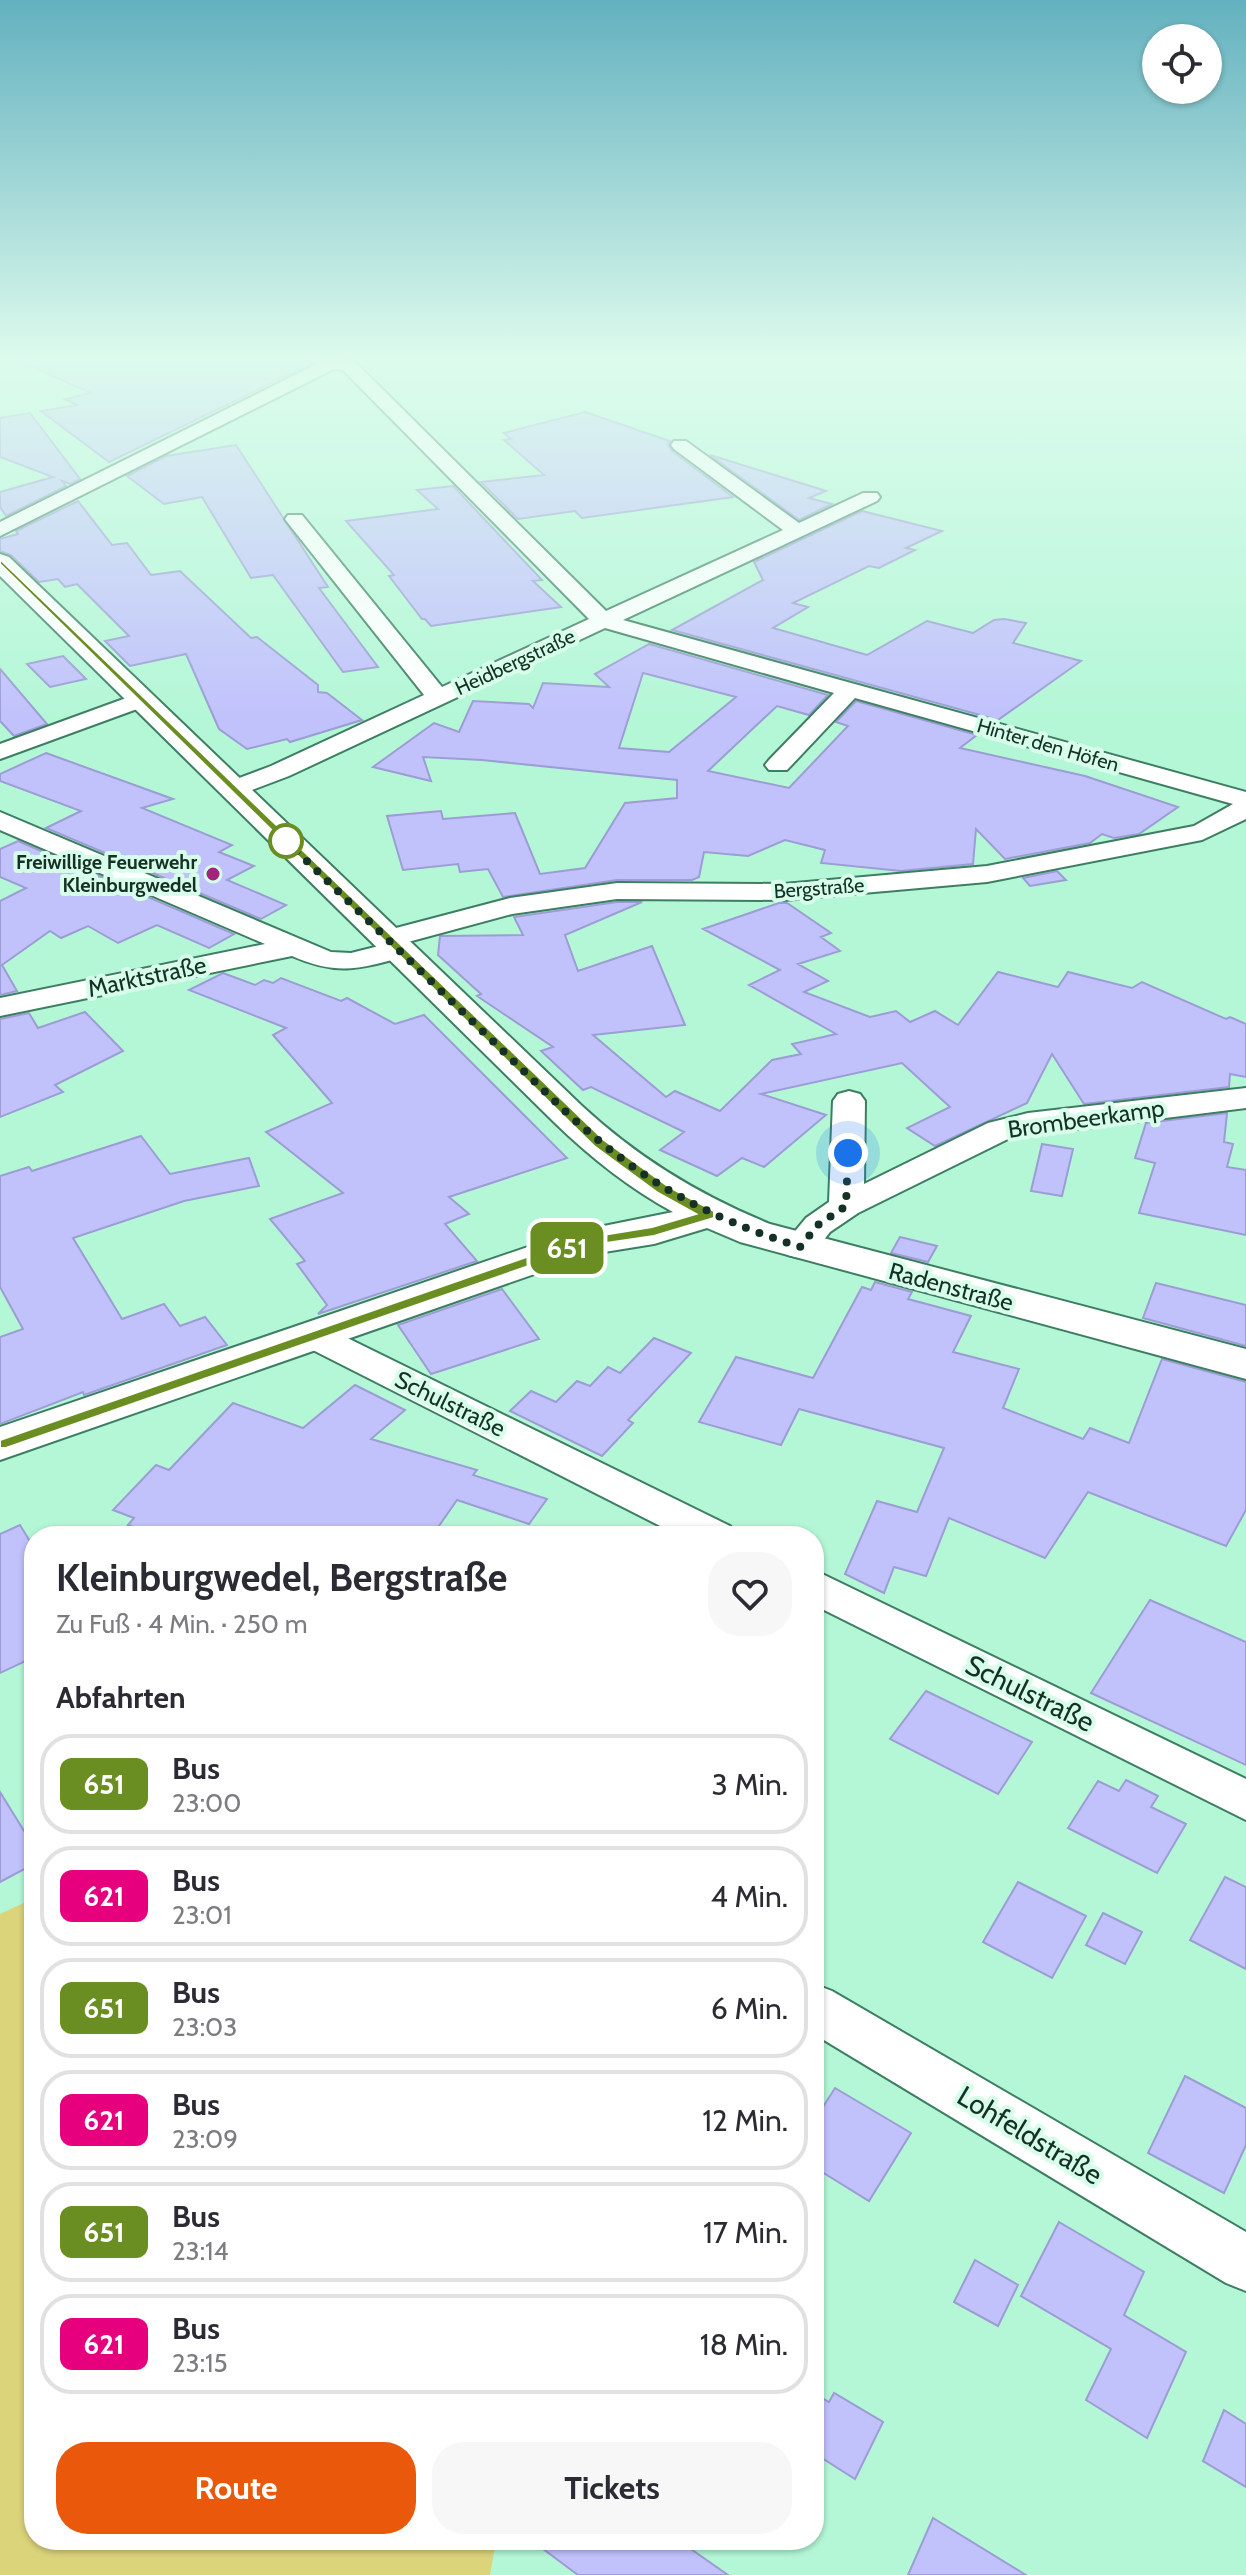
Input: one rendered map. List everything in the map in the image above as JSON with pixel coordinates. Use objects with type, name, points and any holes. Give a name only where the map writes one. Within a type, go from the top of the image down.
[{"type":"street","points":[[0,530],[109,475]]},
{"type":"street","points":[[458,475],[603,621]]},
{"type":"street","points":[[721,475],[797,531]]},
{"type":"street","name":"Heidbergstraße","points":[[232,789],[280,771],[870,497]]},
{"type":"street","points":[[295,519],[438,698]]},
{"type":"street","name":"Radenstraße","points":[[0,562],[599,1143],[664,1190],[709,1214],[800,1247],[1246,1364]]},
{"type":"street","name":"Hinter den Höfen","points":[[603,621],[1246,800]]},
{"type":"street","points":[[778,765],[850,690]]},
{"type":"street","points":[[0,752],[140,700]]},
{"type":"street","name":"Bergstraße","points":[[0,820],[293,947],[326,960],[351,962],[393,944],[510,906],[617,891],[784,892],[987,874],[1202,832],[1246,808]]},
{"type":"street","name":"Marktstraße","points":[[0,1007],[293,947]]},
{"type":"street","name":"Brombeerkamp","points":[[800,1247],[818,1225],[846,1206],[1000,1130],[1028,1123],[1246,1098]]},
{"type":"street","points":[[846,1206],[849,1101]]},
{"type":"street","points":[[584,1242],[664,1190]]},
{"type":"street","points":[[0,1444],[584,1242],[654,1231],[709,1214]]},
{"type":"street","name":"Schulstraße","points":[[314,1336],[695,1526]]},
{"type":"street","name":"Schulstraße","points":[[824,1591],[1246,1801]]},
{"type":"street","name":"Lohfeldstraße","points":[[824,2013],[1246,2263]]},
{"type":"shaded area","points":[[24,1903],[24,2550],[494,2550],[490,2575],[0,2575],[0,1914]]},
{"type":"building","points":[[48,475],[77,475],[80,479],[70,484],[62,481],[66,486],[6,516],[0,507],[0,492],[53,477]]},
{"type":"building","points":[[256,475],[328,587],[319,588],[378,667],[343,672],[273,575],[251,578],[202,497],[164,504],[127,476]]},
{"type":"building","points":[[542,475],[704,475],[733,497],[582,518],[575,511],[518,519],[481,482]]},
{"type":"building","points":[[738,475],[775,475],[826,491],[809,498],[832,504],[799,520]]},
{"type":"building","points":[[453,486],[542,580],[533,581],[561,607],[431,626],[389,576],[394,575],[346,521],[438,509],[417,490]]},
{"type":"building","points":[[78,501],[112,545],[127,543],[151,575],[180,571],[251,638],[257,637],[318,685],[318,692],[327,693],[362,720],[290,742],[287,739],[247,749],[219,729],[186,654],[130,666],[105,641],[129,636],[77,584],[65,587],[58,579],[39,582],[11,555],[0,551],[0,539],[18,534],[16,531]]},
{"type":"building","points":[[862,511],[942,531],[906,548],[915,550],[879,568],[869,566],[793,603],[808,607],[773,628],[867,655],[927,621],[973,633],[994,620],[1004,619],[1026,623],[1013,643],[1081,661],[998,720],[672,630],[763,580],[754,562]]},
{"type":"building","points":[[649,644],[828,695],[809,715],[777,706],[708,771],[789,788],[848,726],[836,722],[856,701],[977,735],[960,748],[1085,776],[1178,807],[1139,834],[1114,838],[1102,834],[1090,843],[1005,859],[976,829],[973,864],[901,871],[821,863],[825,850],[785,840],[748,856],[704,852],[699,877],[692,880],[617,880],[503,897],[488,869],[460,872],[458,864],[403,870],[387,816],[441,811],[443,819],[515,813],[540,874],[585,868],[625,803],[677,798],[677,780],[482,760],[423,757],[431,781],[373,767],[434,723],[459,732],[473,701],[529,704],[533,708],[543,683],[609,687],[595,674]],"holes":[[[643,673],[736,697],[669,752],[619,748]]]},
{"type":"building","points":[[63,656],[86,679],[50,687],[27,664]]},
{"type":"building","points":[[0,669],[47,724],[14,736],[0,721]]},
{"type":"building","points":[[46,753],[173,799],[142,808],[232,845],[219,852],[254,866],[227,880],[286,905],[261,919],[46,828],[81,811],[0,781],[0,774]]},
{"type":"building","points":[[18,841],[234,934],[209,948],[157,925],[118,943],[88,926],[61,938],[50,931],[2,965],[17,991],[0,995],[0,901],[26,888],[0,877],[0,849]]},
{"type":"building","points":[[1057,871],[1066,880],[1030,886],[1023,878]]},
{"type":"building","points":[[617,902],[642,902],[565,935],[578,971],[652,946],[685,1025],[593,1035],[666,1097],[675,1091],[720,1111],[772,1060],[801,1054],[792,1044],[836,1034],[749,985],[780,970],[703,929],[779,903],[787,903],[831,933],[821,937],[840,951],[798,964],[828,981],[804,992],[870,1017],[896,1011],[910,1022],[935,1011],[958,1025],[998,972],[1058,987],[1068,972],[1132,988],[1142,982],[1226,1019],[1230,1017],[1246,1024],[1246,1077],[1230,1074],[1229,1087],[1084,1104],[1052,1054],[1027,1103],[935,1146],[907,1128],[950,1107],[902,1063],[761,1094],[826,1115],[764,1167],[742,1158],[717,1176],[660,1150],[684,1132],[591,1087],[583,1090],[541,1051],[553,1047],[477,996],[481,994],[438,955],[440,936],[523,935],[514,917]]},
{"type":"building","points":[[223,973],[255,985],[264,980],[273,983],[281,978],[341,1001],[347,998],[395,1024],[424,1015],[567,1158],[449,1197],[469,1214],[445,1224],[477,1261],[318,1314],[327,1305],[297,1264],[305,1261],[270,1219],[343,1193],[266,1132],[332,1103],[273,1035],[286,1028],[189,990]]},
{"type":"building","points":[[85,1012],[123,1051],[55,1085],[63,1092],[0,1117],[0,1019],[29,1013],[38,1028]]},
{"type":"building","points":[[1227,1113],[1224,1142],[1233,1144],[1227,1167],[1246,1170],[1246,1235],[1139,1213],[1155,1163],[1135,1158],[1146,1123]]},
{"type":"building","points":[[141,1136],[170,1174],[249,1158],[259,1186],[184,1201],[73,1238],[122,1319],[164,1304],[180,1326],[205,1317],[227,1345],[84,1395],[83,1392],[0,1424],[0,1337],[23,1329],[0,1287],[0,1176],[29,1167],[32,1171]]},
{"type":"building","points":[[1042,1144],[1073,1149],[1062,1196],[1031,1191]]},
{"type":"building","points":[[900,1237],[937,1246],[928,1262],[891,1253]]},
{"type":"building","points":[[875,1282],[912,1292],[908,1299],[971,1316],[953,1352],[1019,1369],[1003,1408],[1083,1439],[1090,1428],[1129,1443],[1162,1359],[1246,1382],[1246,1510],[1226,1546],[1088,1492],[1045,1558],[949,1518],[926,1576],[894,1567],[884,1593],[845,1574],[877,1501],[917,1512],[944,1448],[799,1409],[781,1445],[699,1422],[736,1357],[813,1378],[862,1287],[871,1290]]},
{"type":"building","points":[[1156,1283],[1246,1305],[1246,1346],[1143,1318]]},
{"type":"building","points":[[502,1289],[539,1339],[431,1374],[398,1325]]},
{"type":"building","points":[[654,1338],[691,1353],[628,1420],[633,1423],[602,1456],[510,1411],[531,1391],[556,1402],[577,1381],[590,1386],[608,1367],[620,1373]]},
{"type":"building","points":[[355,1385],[405,1410],[371,1439],[477,1470],[473,1475],[547,1499],[529,1524],[457,1500],[439,1526],[131,1526],[128,1525],[134,1518],[113,1510],[156,1465],[169,1470],[233,1403],[303,1428]]},
{"type":"building","points":[[20,1525],[24,1532],[24,1662],[0,1673],[0,1534]]},
{"type":"building","points":[[1150,1600],[1246,1642],[1246,1765],[1091,1693]]},
{"type":"building","points":[[926,1691],[1032,1742],[998,1794],[890,1739]]},
{"type":"building","points":[[1126,1780],[1158,1796],[1151,1807],[1186,1824],[1157,1873],[1068,1828],[1098,1781],[1119,1791]]},
{"type":"building","points":[[0,1792],[24,1831],[24,1869],[0,1882]]},
{"type":"building","points":[[1225,1877],[1246,1887],[1246,1969],[1190,1940]]},
{"type":"building","points":[[1018,1882],[1086,1916],[1052,1978],[983,1942]]},
{"type":"building","points":[[1103,1913],[1142,1932],[1125,1964],[1086,1945]]},
{"type":"building","points":[[1185,2076],[1246,2108],[1246,2145],[1224,2193],[1148,2153]]},
{"type":"building","points":[[835,2088],[911,2133],[869,2201],[824,2173],[824,2105]]},
{"type":"building","points":[[1059,2222],[1144,2272],[1124,2315],[1186,2352],[1147,2438],[1086,2400],[1111,2349],[1021,2296]]},
{"type":"building","points":[[975,2260],[1018,2285],[998,2326],[954,2302]]},
{"type":"building","points":[[834,2393],[883,2422],[855,2479],[824,2459],[824,2399],[829,2402]]},
{"type":"building","points":[[1224,2410],[1246,2424],[1246,2487],[1203,2461]]},
{"type":"building","points":[[933,2518],[1026,2575],[908,2575]]},
{"type":"building","points":[[544,2550],[692,2550],[728,2575],[578,2575]]},
{"type":"bus line","name":"651","points":[[0,562],[599,1143],[639,1174],[709,1214],[654,1231],[584,1242],[0,1444]]},
{"type":"place","name":"Freiwillige Feuerwehr Kleinburgwedel","points":[[213,874]]},
{"type":"route","points":[[286,841],[281,836],[599,1143],[664,1190],[709,1214],[800,1247],[818,1225],[846,1206],[848,1153]]}]
